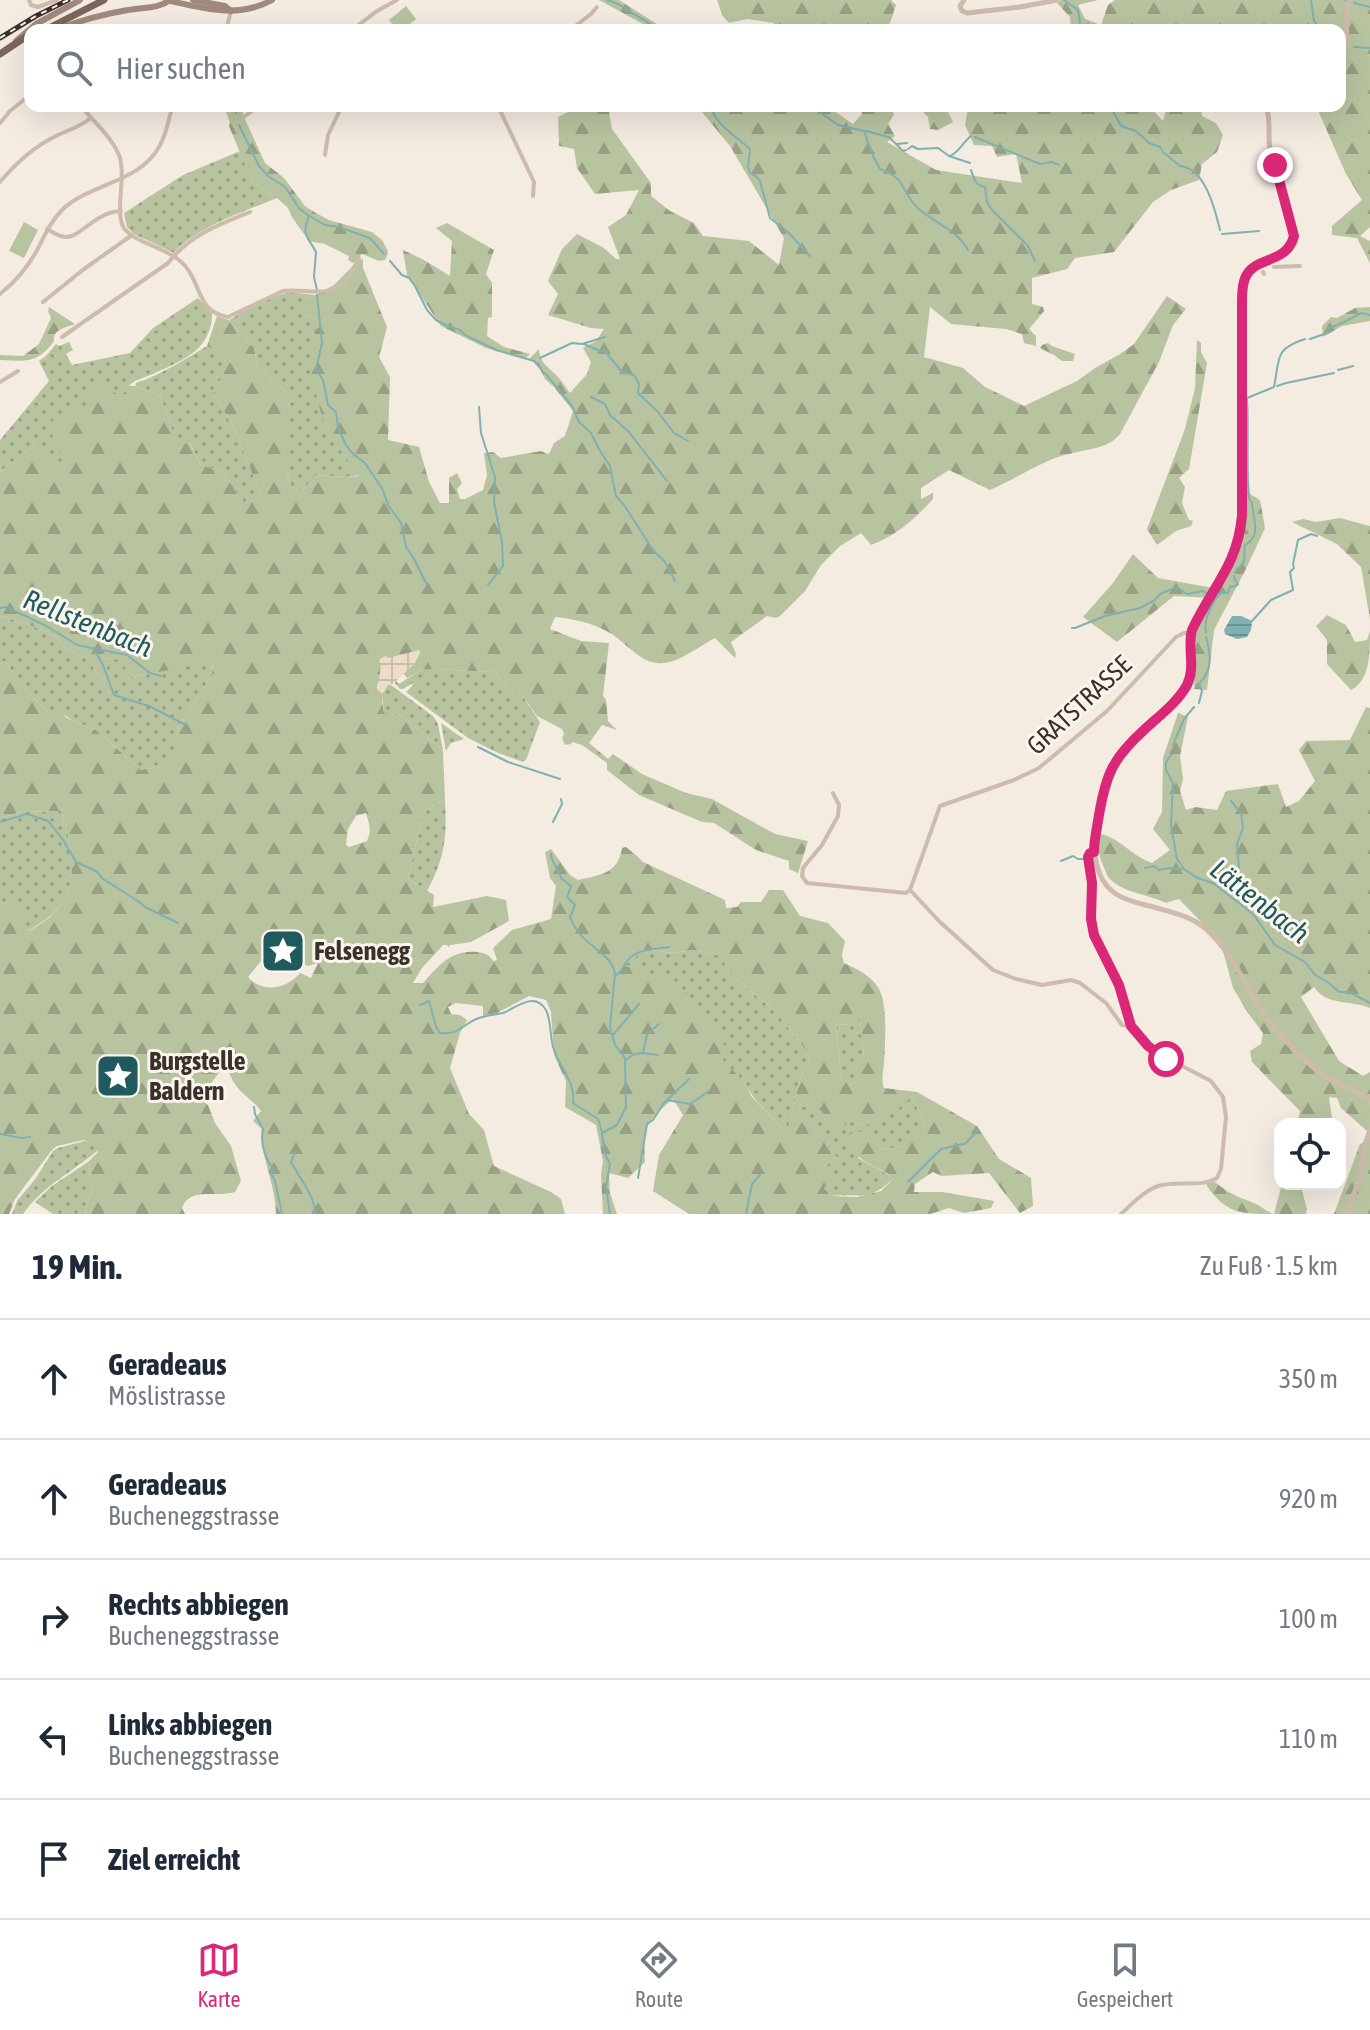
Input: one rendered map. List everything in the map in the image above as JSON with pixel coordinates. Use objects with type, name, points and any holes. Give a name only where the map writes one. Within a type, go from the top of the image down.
[{"type":"main road","points":[[38,24],[80,0]]},
{"type":"main road","points":[[49,24],[95,0]]},
{"type":"main road","points":[[57,24],[104,0]]},
{"type":"main road","points":[[73,24],[128,10],[159,7],[169,0],[216,11],[231,11],[260,6],[272,0]]},
{"type":"main road","points":[[193,0],[225,6],[231,11]]},
{"type":"main road","points":[[3,54],[24,33]]},
{"type":"main road","points":[[3,54],[24,42]]},
{"type":"main road","points":[[3,54],[24,42]]},
{"type":"street","points":[[29,0],[36,7],[57,0]]},
{"type":"street","points":[[360,24],[397,0]]},
{"type":"street","points":[[964,0],[960,4],[961,10],[970,13],[1057,0]]},
{"type":"street","points":[[1346,42],[1350,0]]},
{"type":"street","points":[[578,24],[597,7]]},
{"type":"street","points":[[229,24],[231,11]]},
{"type":"street","points":[[0,123],[24,100]]},
{"type":"street","points":[[86,112],[118,153],[123,225],[132,235],[174,256],[186,267],[205,305],[215,313],[228,317],[283,291],[319,293],[336,287],[346,282],[359,258]]},
{"type":"street","points":[[0,294],[12,284],[34,255],[58,214],[91,190],[137,171],[154,155],[163,139],[171,112]]},
{"type":"street","points":[[244,117],[250,112]]},
{"type":"street","points":[[325,155],[332,124],[339,112]]},
{"type":"street","points":[[502,112],[534,182],[533,196]]},
{"type":"street","points":[[1268,112],[1269,148],[1294,236],[1283,253],[1251,270],[1245,277],[1242,515],[1239,539],[1227,569],[1191,633],[1191,670],[1187,684],[1177,698],[1126,747],[1107,777],[1094,852],[1102,877],[1114,893],[1128,900],[1186,916],[1208,931],[1242,975],[1267,1018],[1304,1060],[1331,1080],[1361,1094],[1370,1103]]},
{"type":"street","points":[[0,182],[42,143],[91,118]]},
{"type":"street","points":[[47,229],[63,237],[72,236],[102,215],[121,211]]},
{"type":"street","points":[[62,337],[168,263],[180,248],[211,228],[250,212]]},
{"type":"street","points":[[43,302],[132,235]]},
{"type":"street","points":[[1274,267],[1300,266]]},
{"type":"street","points":[[1251,270],[1262,274]]},
{"type":"street","points":[[0,382],[18,371]]},
{"type":"street","name":"GRATSTRASSE","points":[[910,890],[940,806],[1033,772],[1107,711],[1176,637],[1191,633]]},
{"type":"street","points":[[833,793],[839,805],[838,816],[822,845],[803,868],[802,876],[807,883],[903,894],[910,890],[993,970],[1042,985],[1071,980],[1080,983],[1106,1003],[1122,1025],[1131,1026]]},
{"type":"street","points":[[1094,852],[1088,857],[1092,883],[1092,930],[1119,985],[1131,1026],[1159,1054],[1215,1084],[1223,1097],[1226,1117],[1221,1169],[1217,1178],[1207,1182],[1159,1186],[1146,1192],[1121,1214]]},
{"type":"street","points":[[1346,1214],[1359,1180],[1370,1130]]},
{"type":"green space","points":[[599,0],[619,0],[657,24],[643,24]]},
{"type":"green space","points":[[717,0],[891,0],[896,5],[889,24],[775,24],[747,19],[729,23],[722,15]]},
{"type":"green space","points":[[1061,0],[1098,0],[1078,5],[1085,19],[1098,24],[1071,24],[1070,17],[1057,3]]},
{"type":"green space","points":[[1115,0],[1370,0],[1370,227],[1360,236],[1370,241],[1370,263],[1357,238],[1332,235],[1332,226],[1362,200],[1346,174],[1319,112],[1346,112],[1346,24],[1101,24],[1108,5]]},
{"type":"green space","points":[[406,6],[416,19],[410,24],[392,24],[389,20]]},
{"type":"green space","points":[[226,112],[243,112],[265,163],[284,178],[305,206],[329,220],[372,232],[387,249],[385,260],[379,261],[362,254],[353,263],[348,260],[349,256],[325,244],[309,241],[288,208],[252,182]]},
{"type":"green space","points":[[568,112],[609,112],[612,129],[651,183],[651,196],[670,211],[694,223],[703,236],[749,241],[779,265],[784,238],[730,146],[702,112],[836,112],[853,124],[862,112],[893,112],[888,124],[895,136],[887,142],[936,170],[1022,183],[1016,154],[997,157],[992,146],[974,145],[965,125],[967,112],[1155,112],[1163,121],[1165,112],[1202,112],[1202,116],[1216,123],[1223,135],[1217,152],[1202,164],[1199,180],[1171,190],[1153,202],[1114,252],[1075,258],[1067,269],[1032,278],[1032,304],[1043,307],[1044,311],[1029,329],[1036,336],[1036,346],[1024,343],[1022,334],[1006,329],[951,324],[930,307],[924,357],[963,368],[985,387],[1024,406],[1077,381],[1134,344],[1167,296],[1186,309],[1173,325],[1159,362],[1120,434],[1110,443],[1051,460],[990,490],[949,470],[921,488],[921,499],[933,493],[933,499],[897,531],[871,545],[861,533],[840,546],[821,565],[805,591],[780,616],[767,616],[731,642],[735,658],[715,638],[677,659],[656,663],[641,657],[604,630],[555,617],[550,629],[581,641],[609,643],[603,696],[608,721],[617,730],[602,725],[589,743],[608,759],[613,754],[642,774],[686,793],[712,799],[775,834],[808,841],[798,873],[789,869],[789,861],[756,850],[714,823],[702,822],[639,795],[607,770],[607,763],[582,745],[572,742],[565,745],[562,729],[537,716],[522,695],[511,691],[494,672],[434,669],[421,670],[407,678],[403,673],[414,664],[419,651],[389,658],[381,665],[379,684],[383,688],[384,713],[403,716],[443,751],[445,800],[423,812],[408,879],[434,895],[433,907],[487,896],[506,900],[509,921],[471,942],[449,947],[443,945],[413,983],[423,983],[440,965],[460,953],[482,953],[493,961],[497,960],[493,948],[512,930],[551,919],[556,886],[550,878],[545,852],[551,849],[570,875],[578,880],[607,872],[617,863],[622,848],[626,847],[643,862],[725,900],[726,908],[737,907],[741,902],[761,902],[769,890],[783,890],[800,916],[828,923],[845,941],[844,963],[859,970],[879,989],[885,1014],[884,1088],[917,1092],[977,1126],[999,1159],[1031,1178],[1033,1206],[1020,1213],[989,1173],[941,1176],[933,1172],[915,1184],[914,1192],[942,1192],[994,1201],[991,1208],[964,1213],[949,1208],[930,1214],[689,1214],[653,1191],[659,1155],[683,1115],[673,1099],[648,1126],[645,1162],[628,1178],[609,1173],[610,1193],[617,1214],[603,1214],[603,1161],[596,1125],[565,1107],[566,1081],[554,1055],[551,1012],[546,1000],[529,996],[497,1013],[483,1016],[483,1006],[456,1003],[448,1007],[451,1014],[467,1020],[450,1068],[469,1114],[484,1130],[494,1166],[551,1192],[561,1199],[565,1214],[276,1214],[263,1150],[262,1129],[253,1121],[261,1111],[239,1090],[229,1072],[221,1070],[196,1095],[208,1105],[215,1123],[231,1146],[241,1181],[235,1192],[191,1197],[182,1208],[185,1214],[86,1214],[92,1191],[88,1162],[98,1152],[84,1140],[52,1150],[15,1199],[9,1214],[0,1214],[0,901],[19,910],[29,931],[60,906],[67,894],[72,867],[69,838],[61,811],[21,812],[0,818],[0,661],[5,661],[47,712],[55,711],[96,730],[141,770],[159,766],[179,754],[177,728],[212,675],[213,662],[131,677],[120,660],[104,658],[115,696],[111,695],[88,659],[65,648],[54,635],[0,616],[0,472],[33,446],[56,466],[64,461],[53,439],[51,422],[67,408],[84,412],[90,388],[108,385],[120,399],[128,386],[135,386],[160,396],[179,449],[188,441],[201,465],[221,470],[245,503],[262,498],[235,430],[213,393],[231,360],[207,346],[217,316],[229,320],[254,348],[258,367],[294,399],[286,407],[286,469],[291,486],[302,492],[315,475],[359,476],[324,424],[309,366],[316,345],[315,330],[320,327],[320,321],[306,314],[306,300],[334,285],[363,259],[363,268],[387,327],[379,357],[390,377],[388,440],[419,447],[429,482],[440,503],[449,503],[449,478],[457,473],[462,483],[457,489],[460,499],[483,490],[487,475],[484,453],[493,452],[501,458],[541,451],[549,454],[554,443],[565,436],[573,411],[545,379],[538,365],[529,359],[539,349],[543,361],[570,393],[587,374],[591,362],[583,348],[596,341],[604,329],[548,315],[558,294],[548,281],[562,249],[577,234],[620,259],[608,227],[626,215],[639,190],[595,194],[577,168],[574,149],[559,146],[558,117]],"holes":[[[366,813],[370,827],[367,841],[349,847],[346,845],[348,829],[356,816]],[[274,945],[308,966],[318,963],[311,978],[300,973],[282,986],[268,987],[248,977]],[[644,949],[673,953],[693,950],[718,955],[737,980],[774,1010],[810,1055],[809,1064],[801,1076],[787,1133],[751,1096],[745,1083],[723,1060],[724,1039],[677,982],[625,966]],[[860,1020],[864,1057],[856,1069],[856,1082],[851,1085],[841,1078],[836,1024],[849,1025]],[[912,1096],[925,1125],[911,1134],[908,1146],[882,1150],[875,1133],[855,1131],[848,1134],[857,1155],[890,1175],[891,1181],[881,1191],[857,1197],[831,1196],[824,1188],[831,1180],[825,1166],[837,1158],[798,1109],[814,1103],[838,1129],[851,1121],[875,1124],[880,1112],[898,1109]]]},
{"type":"green space","points":[[923,112],[948,112],[953,122],[938,130],[930,129],[928,117]]},
{"type":"green space","points":[[240,151],[252,182],[277,198],[208,228],[174,253],[134,234],[127,227],[124,213],[183,175]]},
{"type":"green space","points":[[24,222],[38,230],[24,258],[9,251]]},
{"type":"green space","points":[[447,223],[494,250],[486,274],[492,283],[492,317],[488,318],[487,336],[504,347],[530,354],[526,358],[486,348],[441,326],[407,275],[403,250],[450,276],[452,241],[436,228]]},
{"type":"green space","points":[[288,292],[315,295],[306,300],[306,314],[320,321],[342,453],[360,475],[316,475],[302,492],[291,486],[286,469],[286,407],[294,399],[258,367],[254,348],[229,320],[258,303]]},
{"type":"green space","points":[[198,298],[212,313],[207,336],[194,352],[134,382],[121,399],[117,397],[84,412],[53,439],[65,461],[56,467],[33,446],[0,472],[0,440],[49,381],[39,361],[56,344],[59,346],[69,342],[73,350],[66,354],[72,365],[130,353],[153,328]]},
{"type":"green space","points":[[49,307],[75,324],[58,331],[48,348],[31,360],[0,360],[0,355],[23,356],[39,344],[51,318]]},
{"type":"green space","points":[[1370,307],[1370,321],[1342,326],[1323,337],[1322,326],[1331,317],[1337,318],[1355,308]]},
{"type":"green space","points":[[1197,340],[1201,343],[1201,352],[1207,363],[1189,469],[1179,478],[1185,487],[1182,503],[1189,520],[1193,521],[1191,526],[1176,531],[1157,545],[1147,529],[1185,429],[1195,388]]},
{"type":"green space","points":[[1048,343],[1075,354],[1073,361],[1062,361],[1040,348]]},
{"type":"green space","points":[[207,346],[232,360],[213,393],[235,430],[262,498],[245,504],[221,470],[201,465],[189,442],[179,450],[160,396],[135,386]]},
{"type":"green space","points":[[1246,479],[1250,494],[1260,500],[1265,528],[1214,630],[1207,690],[1194,689],[1196,624],[1212,598],[1174,596],[1117,642],[1083,617],[1133,554],[1158,578],[1219,589],[1243,535]]},
{"type":"green space","points":[[1340,518],[1370,526],[1370,619],[1361,567],[1337,544],[1292,522]]},
{"type":"green space","points":[[1327,615],[1346,625],[1355,642],[1367,640],[1370,631],[1365,673],[1351,690],[1327,664],[1327,640],[1316,626]]},
{"type":"green space","points":[[0,616],[54,635],[65,648],[88,659],[111,695],[114,695],[103,658],[120,659],[132,677],[213,661],[212,675],[177,728],[180,754],[159,766],[141,770],[96,730],[66,716],[47,712],[5,661],[0,661]]},
{"type":"green space","points":[[421,670],[494,672],[511,691],[522,695],[540,722],[526,760],[523,762],[498,753],[468,738],[406,692],[413,683],[400,689],[395,683],[395,680],[399,684]]},
{"type":"green space","points":[[388,685],[433,716],[438,724],[443,751],[403,716],[384,713],[382,694]]},
{"type":"green space","points":[[1366,707],[1370,708],[1370,1008],[1332,1000],[1314,987],[1301,997],[1339,1061],[1363,1076],[1370,1072],[1370,1214],[1334,1214],[1367,1131],[1341,1108],[1337,1098],[1329,1097],[1332,1118],[1298,1118],[1300,1111],[1252,1062],[1250,1051],[1261,1044],[1263,1033],[1233,988],[1222,947],[1179,899],[1166,903],[1114,882],[1107,876],[1098,850],[1100,834],[1152,863],[1170,850],[1153,829],[1162,812],[1163,758],[1178,713],[1188,717],[1180,756],[1183,779],[1180,791],[1186,810],[1195,807],[1217,810],[1226,791],[1278,784],[1286,807],[1299,801],[1315,781],[1299,750],[1306,741],[1350,740]]},
{"type":"green space","points":[[441,723],[464,739],[451,743],[446,751]]},
{"type":"green space","points":[[445,800],[444,847],[427,891],[408,879],[423,812]]},
{"type":"green space","points":[[61,811],[71,853],[71,881],[60,906],[28,931],[19,910],[0,901],[0,818],[21,812]]},
{"type":"green space","points":[[644,949],[673,953],[693,950],[719,955],[737,980],[774,1010],[810,1055],[809,1064],[801,1076],[787,1134],[745,1083],[624,965]]},
{"type":"green space","points":[[860,1019],[864,1057],[856,1069],[856,1082],[851,1085],[841,1079],[836,1024],[849,1025]]},
{"type":"green space","points":[[912,1096],[925,1125],[908,1146],[882,1150],[874,1133],[858,1158],[891,1176],[891,1180],[870,1194],[831,1196],[824,1188],[825,1166],[837,1158],[797,1109],[814,1103],[864,1125],[880,1112]]},
{"type":"green space","points":[[85,1141],[93,1144],[97,1151],[49,1187],[23,1214],[12,1214],[17,1201],[53,1151]]},
{"type":"green space","points":[[88,1162],[92,1191],[86,1214],[53,1214],[35,1202],[52,1186]]},
{"type":"green space","points":[[1215,1182],[1273,1214],[1244,1213],[1228,1207],[1207,1186],[1207,1183]]},
{"type":"green space","points":[[1280,1190],[1302,1190],[1306,1214],[1274,1214]]},
{"type":"shaded area","points":[[419,650],[414,664],[388,685],[382,694],[376,688],[380,677],[379,660],[385,656],[389,658]]},
{"type":"water","points":[[1232,616],[1252,621],[1247,637],[1237,639],[1225,634]]},
{"type":"waterway","points":[[607,0],[650,24]]},
{"type":"waterway","points":[[1064,0],[1078,10],[1080,24]]},
{"type":"waterway","points":[[1311,0],[1316,24]]},
{"type":"waterway","points":[[1354,3],[1370,7]]},
{"type":"waterway","points":[[1354,47],[1370,48]]},
{"type":"waterway","points":[[713,112],[721,124],[750,149],[748,167],[760,181],[770,218],[810,256]]},
{"type":"waterway","points":[[820,112],[838,125],[864,131],[871,151]]},
{"type":"waterway","points":[[1113,112],[1121,126],[1136,131],[1149,143],[1160,147],[1180,166],[1196,174],[1208,191],[1220,230]]},
{"type":"waterway","points":[[239,125],[259,166],[285,187],[299,208],[325,225],[370,238],[384,254]]},
{"type":"waterway","points":[[866,131],[889,137],[903,151],[906,150]]},
{"type":"waterway","points":[[950,156],[971,136]]},
{"type":"waterway","points":[[975,137],[1040,164],[1052,162],[1059,165]]},
{"type":"waterway","points":[[897,144],[907,143]]},
{"type":"waterway","points":[[908,149],[912,146],[918,149],[938,148],[949,156],[970,163]]},
{"type":"waterway","points":[[872,154],[880,169],[900,182],[913,203],[958,237],[968,250]]},
{"type":"waterway","points":[[971,170],[977,183],[985,187],[991,209],[1028,246],[1035,261]]},
{"type":"waterway","points":[[309,216],[306,232],[316,252],[314,277],[317,290]]},
{"type":"waterway","points":[[1222,234],[1259,231]]},
{"type":"waterway","points":[[390,261],[402,275],[409,278],[436,320],[496,350],[534,361],[542,370]]},
{"type":"waterway","points":[[317,295],[322,343],[316,369],[323,380],[328,405],[336,412],[338,427],[346,445],[365,463],[383,490],[388,505],[401,523],[406,547],[427,585]]},
{"type":"waterway","points":[[1310,339],[1361,313],[1370,315]]},
{"type":"waterway","points":[[540,358],[572,343],[582,344],[605,337]]},
{"type":"waterway","name":"Lättenbach","points":[[1235,572],[1244,562],[1245,545],[1255,532],[1248,486],[1247,398],[1274,387],[1283,351],[1305,339]]},
{"type":"waterway","points":[[584,344],[604,350],[622,372],[634,375],[639,384],[638,393],[674,433],[688,441]]},
{"type":"waterway","points":[[1338,370],[1353,366]]},
{"type":"waterway","points":[[545,373],[572,406],[579,422],[591,433],[610,466],[616,496],[653,550],[665,562],[675,581]]},
{"type":"waterway","points":[[1277,386],[1334,373]]},
{"type":"waterway","points":[[591,397],[605,404],[610,415],[629,432],[667,481]]},
{"type":"waterway","points":[[479,407],[481,433],[495,477],[494,502],[502,542],[503,566],[488,585]]},
{"type":"waterway","points":[[1252,621],[1271,600],[1293,590],[1290,572],[1294,568],[1298,540],[1311,534],[1317,536]]},
{"type":"waterway","name":"Lättenbach","points":[[1206,632],[1207,616],[1215,600],[1222,592],[1228,593],[1230,587],[1238,584],[1234,576]]},
{"type":"waterway","points":[[1072,628],[1140,608],[1172,589],[1178,588],[1187,594],[1203,591],[1209,595]]},
{"type":"waterway","name":"Rellstenbach","points":[[0,608],[7,607],[77,645],[127,655],[150,673],[161,676]]},
{"type":"waterway","name":"Lättenbach","points":[[1199,703],[1202,691],[1199,684],[1210,662],[1206,637]]},
{"type":"waterway","points":[[95,651],[114,695],[149,706],[186,725]]},
{"type":"waterway","name":"Lättenbach","points":[[1173,745],[1184,719],[1194,707]]},
{"type":"waterway","points":[[478,747],[508,762],[560,779]]},
{"type":"waterway","name":"Lättenbach","points":[[1172,754],[1166,762],[1166,770],[1173,783],[1171,825],[1177,859],[1184,869],[1197,878],[1213,883],[1253,914],[1275,945],[1305,962],[1315,975],[1339,992],[1349,992],[1370,1003]]},
{"type":"waterway","points":[[553,822],[562,804],[561,799]]},
{"type":"waterway","points":[[1231,801],[1241,813],[1243,828],[1237,844],[1245,900],[1242,905]]},
{"type":"waterway","points":[[0,822],[27,814],[48,821],[76,862],[96,871],[145,907],[178,923]]},
{"type":"waterway","points":[[551,854],[561,878],[571,886],[567,897],[575,905],[570,917],[573,924],[584,939],[609,961],[615,973],[610,1027],[615,1045],[625,1058],[626,1107],[617,1125],[602,1133],[604,1152],[610,1164],[606,1187],[610,1214]]},
{"type":"waterway","points":[[1061,861],[1073,856],[1084,859]]},
{"type":"waterway","points":[[1145,868],[1182,869]]},
{"type":"waterway","points":[[615,976],[632,956],[669,947]]},
{"type":"waterway","points":[[420,1005],[429,1001],[436,1027],[440,1033],[447,1033],[457,1031],[473,1020],[503,1013],[526,1002],[542,1004],[549,1018],[553,1047],[570,1081],[573,1103],[598,1119],[602,1132]]},
{"type":"waterway","points":[[614,1034],[639,1004]]},
{"type":"waterway","points":[[625,1061],[634,1054],[643,1053],[647,1034],[659,1024]]},
{"type":"waterway","points":[[643,1053],[658,1055]]},
{"type":"waterway","points":[[638,1178],[647,1124],[689,1079]]},
{"type":"waterway","points":[[667,1100],[690,1104],[709,1091]]},
{"type":"waterway","points":[[254,1107],[263,1129],[264,1149],[273,1169],[271,1173],[282,1214]]},
{"type":"waterway","points":[[908,1182],[941,1149],[965,1144],[978,1130]]},
{"type":"waterway","points":[[0,1134],[30,1137]]},
{"type":"waterway","points":[[295,1152],[291,1162],[310,1194],[315,1214]]},
{"type":"waterway","points":[[746,1214],[752,1184],[760,1175]]},
{"type":"railway","points":[[0,38],[68,0]]},
{"type":"place","name":"Felsenegg","points":[[283,951]]},
{"type":"place","name":"Burgstelle Baldern","points":[[118,1076]]},
{"type":"route","points":[[1166,1059],[1148,1046],[1131,1026],[1119,985],[1094,935],[1088,857],[1094,852],[1104,787],[1110,771],[1118,756],[1177,698],[1187,684],[1192,662],[1192,630],[1235,554],[1242,515],[1244,281],[1251,270],[1286,251],[1294,236],[1275,165]]}]
